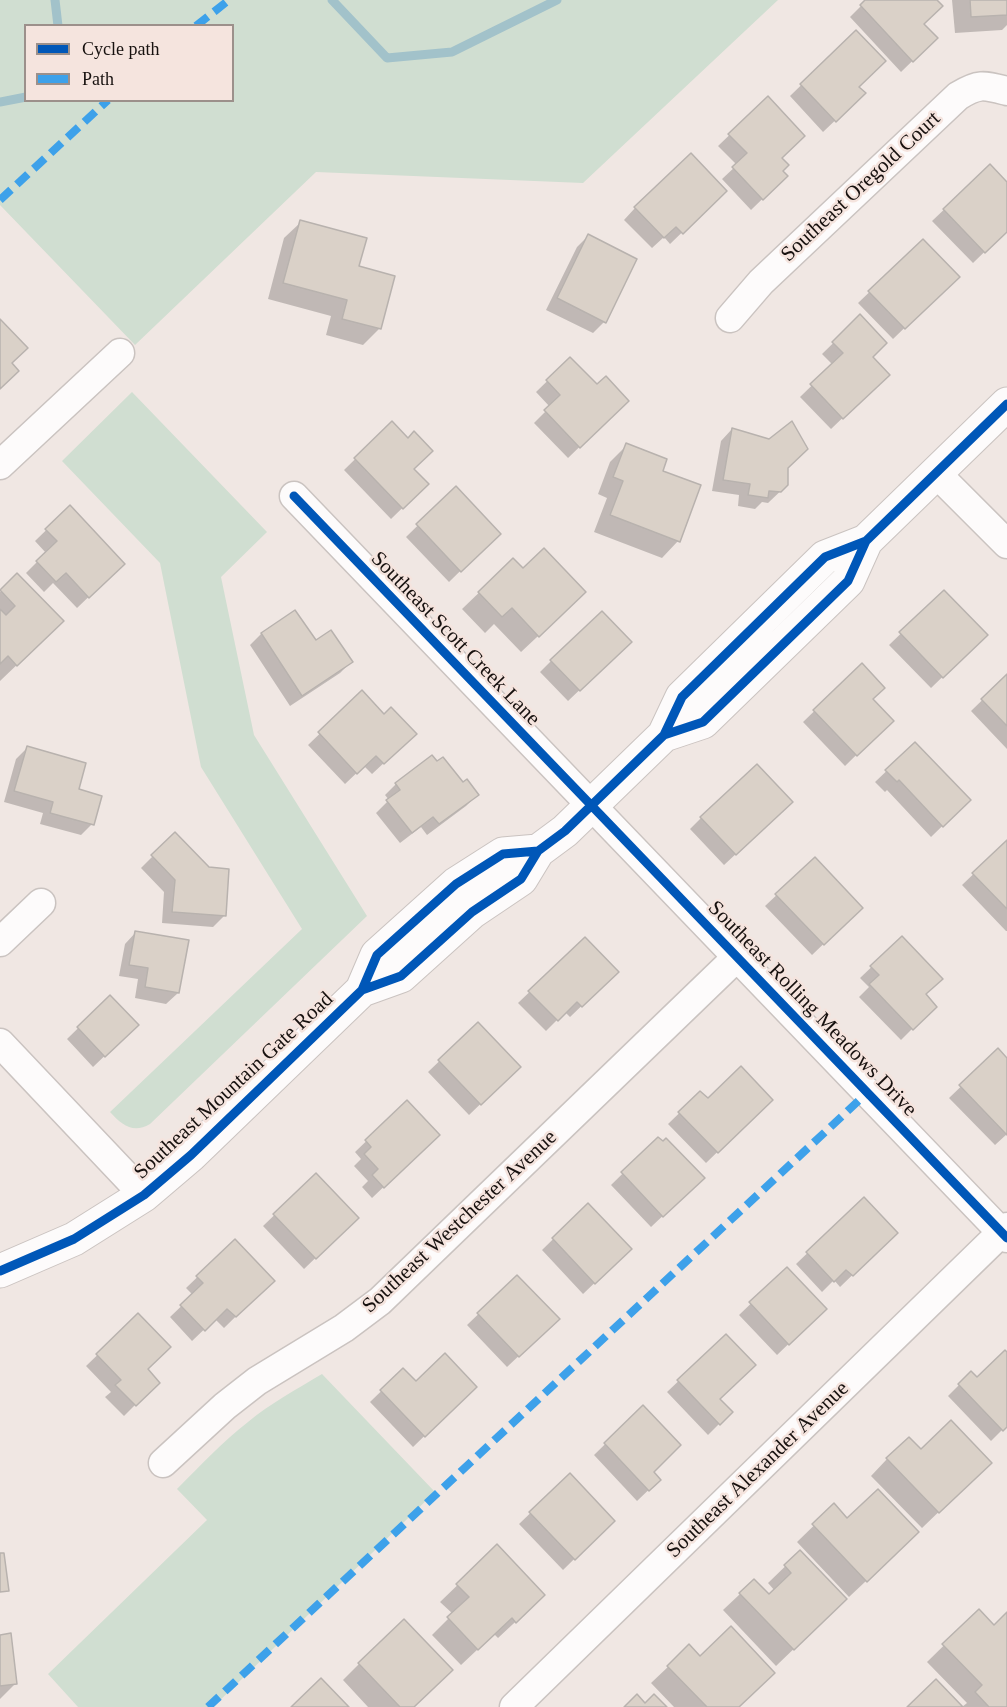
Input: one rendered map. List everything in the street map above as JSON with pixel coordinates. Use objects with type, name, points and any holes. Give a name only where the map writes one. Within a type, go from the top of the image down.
[{"type":"street","name":"Southeast Oregold Court","points":[[730,318],[761,282],[958,96],[983,84],[1007,91]]},
{"type":"street","points":[[0,465],[120,353]]},
{"type":"street","name":"Southeast Mountain Gate Road","points":[[0,1271],[74,1239],[144,1195],[191,1155],[362,990],[377,955],[456,884],[503,854],[538,851],[565,831],[664,735],[703,722],[848,581],[866,541],[1007,404]]},
{"type":"street","points":[[936,473],[1007,544]]},
{"type":"street","name":"Southeast Scott Creek Lane","points":[[294,496],[591,806]]},
{"type":"street","name":"Southeast Rolling Meadows Drive","points":[[591,806],[1005,1232]]},
{"type":"street","points":[[0,942],[41,903]]},
{"type":"street","name":"Southeast Westchester Avenue","points":[[164,1463],[225,1406],[257,1382],[344,1328],[380,1301],[737,957]]},
{"type":"street","points":[[0,1043],[144,1195]]},
{"type":"street","name":"Southeast Alexander Avenue","points":[[514,1707],[1005,1232]]},
{"type":"green space","points":[[0,0],[778,0],[583,183],[316,172],[135,345],[0,205]]},
{"type":"green space","points":[[132,392],[267,532],[221,577],[254,735],[367,916],[150,1124],[138,1128],[128,1127],[110,1112],[302,929],[201,767],[160,563],[62,461]]},
{"type":"green space","points":[[322,1374],[435,1492],[213,1707],[78,1707],[48,1674],[207,1520],[177,1489],[248,1422],[275,1402]]},
{"type":"building","points":[[865,0],[937,0],[943,6],[924,24],[938,38],[913,62],[860,5]]},
{"type":"building","points":[[970,0],[1007,0],[1007,15],[971,17]]},
{"type":"building","points":[[856,30],[886,61],[859,87],[866,93],[836,122],[800,84]]},
{"type":"building","points":[[768,96],[805,136],[782,158],[789,165],[783,171],[788,176],[763,200],[732,167],[747,153],[728,134]]},
{"type":"building","points":[[691,153],[727,191],[683,234],[676,227],[664,238],[634,207]]},
{"type":"building","points":[[990,164],[1007,182],[1007,232],[985,253],[943,209]]},
{"type":"building","points":[[300,220],[367,238],[359,266],[395,276],[381,329],[342,319],[347,300],[283,283]]},
{"type":"building","points":[[588,234],[637,259],[606,323],[557,298]]},
{"type":"building","points":[[923,239],[960,277],[905,329],[868,291]]},
{"type":"building","points":[[860,314],[887,343],[873,357],[890,375],[843,419],[810,384],[843,353],[832,342]]},
{"type":"building","points":[[0,319],[28,348],[12,363],[19,371],[0,389]]},
{"type":"building","points":[[570,357],[597,384],[606,376],[629,401],[580,448],[544,410],[560,395],[546,380]]},
{"type":"building","points":[[392,421],[408,438],[414,431],[433,451],[414,469],[429,484],[403,509],[354,458]]},
{"type":"building","points":[[792,421],[808,449],[788,468],[788,485],[781,492],[769,491],[768,498],[748,495],[750,484],[723,480],[732,428],[769,439]]},
{"type":"building","points":[[626,443],[667,459],[663,471],[701,485],[680,542],[610,515],[623,481],[613,477]]},
{"type":"building","points":[[456,486],[501,534],[461,572],[416,524]]},
{"type":"building","points":[[70,505],[125,564],[89,598],[66,573],[56,582],[36,561],[57,541],[45,529]]},
{"type":"building","points":[[544,548],[586,592],[539,637],[512,608],[502,617],[478,592],[513,558],[523,568]]},
{"type":"building","points":[[17,573],[64,621],[17,666],[8,656],[0,664],[0,609],[6,615],[15,606],[0,590]]},
{"type":"building","points":[[944,590],[988,635],[943,678],[899,632]]},
{"type":"building","points":[[295,610],[316,640],[331,630],[353,662],[302,696],[261,633]]},
{"type":"building","points":[[602,611],[632,642],[580,691],[550,660]]},
{"type":"building","points":[[862,663],[885,688],[873,699],[894,721],[857,756],[813,710]]},
{"type":"building","points":[[1007,674],[1007,726],[981,699]]},
{"type":"building","points":[[362,690],[384,714],[391,707],[417,734],[384,764],[376,756],[357,774],[318,732]]},
{"type":"building","points":[[915,742],[971,800],[943,827],[899,780],[897,782],[885,770]]},
{"type":"building","points":[[27,746],[86,763],[79,789],[102,796],[94,825],[50,813],[53,802],[14,791]]},
{"type":"building","points":[[432,755],[437,761],[443,757],[463,782],[467,779],[479,795],[439,824],[433,817],[412,833],[386,800],[400,790],[395,783]]},
{"type":"building","points":[[757,764],[793,802],[736,855],[700,817]]},
{"type":"building","points":[[175,832],[209,867],[229,869],[226,916],[172,912],[175,880],[151,855]]},
{"type":"building","points":[[1007,840],[1007,909],[972,873]]},
{"type":"building","points":[[815,857],[863,908],[824,945],[775,894]]},
{"type":"building","points":[[135,931],[189,940],[179,993],[145,987],[148,968],[129,965]]},
{"type":"building","points":[[902,936],[943,979],[926,994],[937,1007],[913,1030],[869,984],[879,975],[870,966]]},
{"type":"building","points":[[585,937],[619,972],[582,1007],[577,1002],[558,1021],[528,991]]},
{"type":"building","points":[[110,995],[139,1025],[105,1057],[77,1027]]},
{"type":"building","points":[[478,1022],[521,1067],[481,1105],[438,1060]]},
{"type":"building","points":[[998,1048],[1007,1058],[1007,1135],[959,1085]]},
{"type":"building","points":[[741,1066],[773,1100],[718,1153],[678,1112],[700,1091],[708,1098]]},
{"type":"building","points":[[407,1100],[440,1135],[384,1188],[372,1175],[378,1169],[364,1154],[371,1147],[365,1140]]},
{"type":"building","points":[[658,1137],[663,1141],[666,1138],[705,1178],[663,1217],[621,1172]]},
{"type":"building","points":[[316,1173],[359,1218],[316,1259],[273,1214]]},
{"type":"building","points":[[864,1197],[898,1233],[853,1276],[846,1270],[834,1282],[806,1252]]},
{"type":"building","points":[[588,1203],[632,1249],[595,1284],[552,1238]]},
{"type":"building","points":[[235,1239],[275,1281],[236,1317],[227,1309],[205,1331],[180,1305],[203,1283],[196,1276]]},
{"type":"building","points":[[787,1267],[827,1309],[789,1345],[749,1302]]},
{"type":"building","points":[[517,1275],[560,1319],[519,1357],[477,1313]]},
{"type":"building","points":[[138,1313],[171,1347],[148,1369],[160,1383],[136,1406],[115,1385],[121,1380],[96,1354]]},
{"type":"building","points":[[726,1334],[756,1365],[720,1399],[733,1412],[720,1425],[677,1380]]},
{"type":"building","points":[[1005,1350],[1007,1352],[1007,1427],[1003,1431],[958,1384],[971,1371],[977,1377]]},
{"type":"building","points":[[445,1353],[477,1387],[425,1437],[380,1390],[403,1368],[416,1381]]},
{"type":"building","points":[[643,1405],[681,1445],[654,1472],[661,1480],[649,1491],[604,1443]]},
{"type":"building","points":[[951,1420],[992,1463],[939,1513],[886,1458],[909,1437],[921,1449]]},
{"type":"building","points":[[570,1473],[615,1521],[575,1560],[529,1512]]},
{"type":"building","points":[[878,1489],[919,1532],[867,1582],[812,1524],[834,1503],[847,1518]]},
{"type":"building","points":[[497,1544],[545,1595],[516,1623],[512,1618],[478,1650],[447,1617],[469,1597],[456,1584]]},
{"type":"building","points":[[800,1550],[847,1599],[794,1650],[739,1593],[754,1579],[769,1594],[791,1573],[784,1565]]},
{"type":"building","points":[[0,1553],[4,1553],[9,1591],[0,1592]]},
{"type":"building","points":[[979,1609],[994,1625],[1007,1612],[1007,1707],[989,1707],[975,1692],[982,1685],[942,1644]]},
{"type":"building","points":[[404,1619],[453,1670],[414,1707],[400,1707],[358,1663]]},
{"type":"building","points":[[731,1626],[775,1673],[739,1707],[707,1707],[667,1666],[689,1644],[700,1656]]},
{"type":"building","points":[[11,1633],[17,1684],[0,1686],[0,1635]]},
{"type":"building","points":[[321,1678],[349,1707],[291,1707]]},
{"type":"building","points":[[936,1679],[963,1707],[907,1707]]},
{"type":"building","points":[[637,1694],[645,1703],[654,1694],[667,1707],[624,1707]]},
{"type":"waterway","points":[[55,0],[58,24]]},
{"type":"waterway","points":[[332,0],[387,58],[452,52],[557,0]]},
{"type":"waterway","points":[[0,102],[24,97]]},
{"type":"marked path","points":[[199,24],[229,0]]},
{"type":"marked path","points":[[0,200],[106,102]]},
{"type":"marked path","points":[[208,1707],[868,1092]]},
{"type":"cycle path","points":[[664,735],[703,722],[848,581],[866,541],[1007,404]]},
{"type":"cycle path","points":[[294,496],[1007,1238]]},
{"type":"cycle path","points":[[362,990],[401,976],[472,912],[521,879],[538,851],[565,831],[664,735],[682,697],[825,557],[866,541]]},
{"type":"cycle path","points":[[0,1271],[74,1239],[144,1195],[191,1155],[362,990],[377,955],[456,884],[503,854],[538,851]]}]
